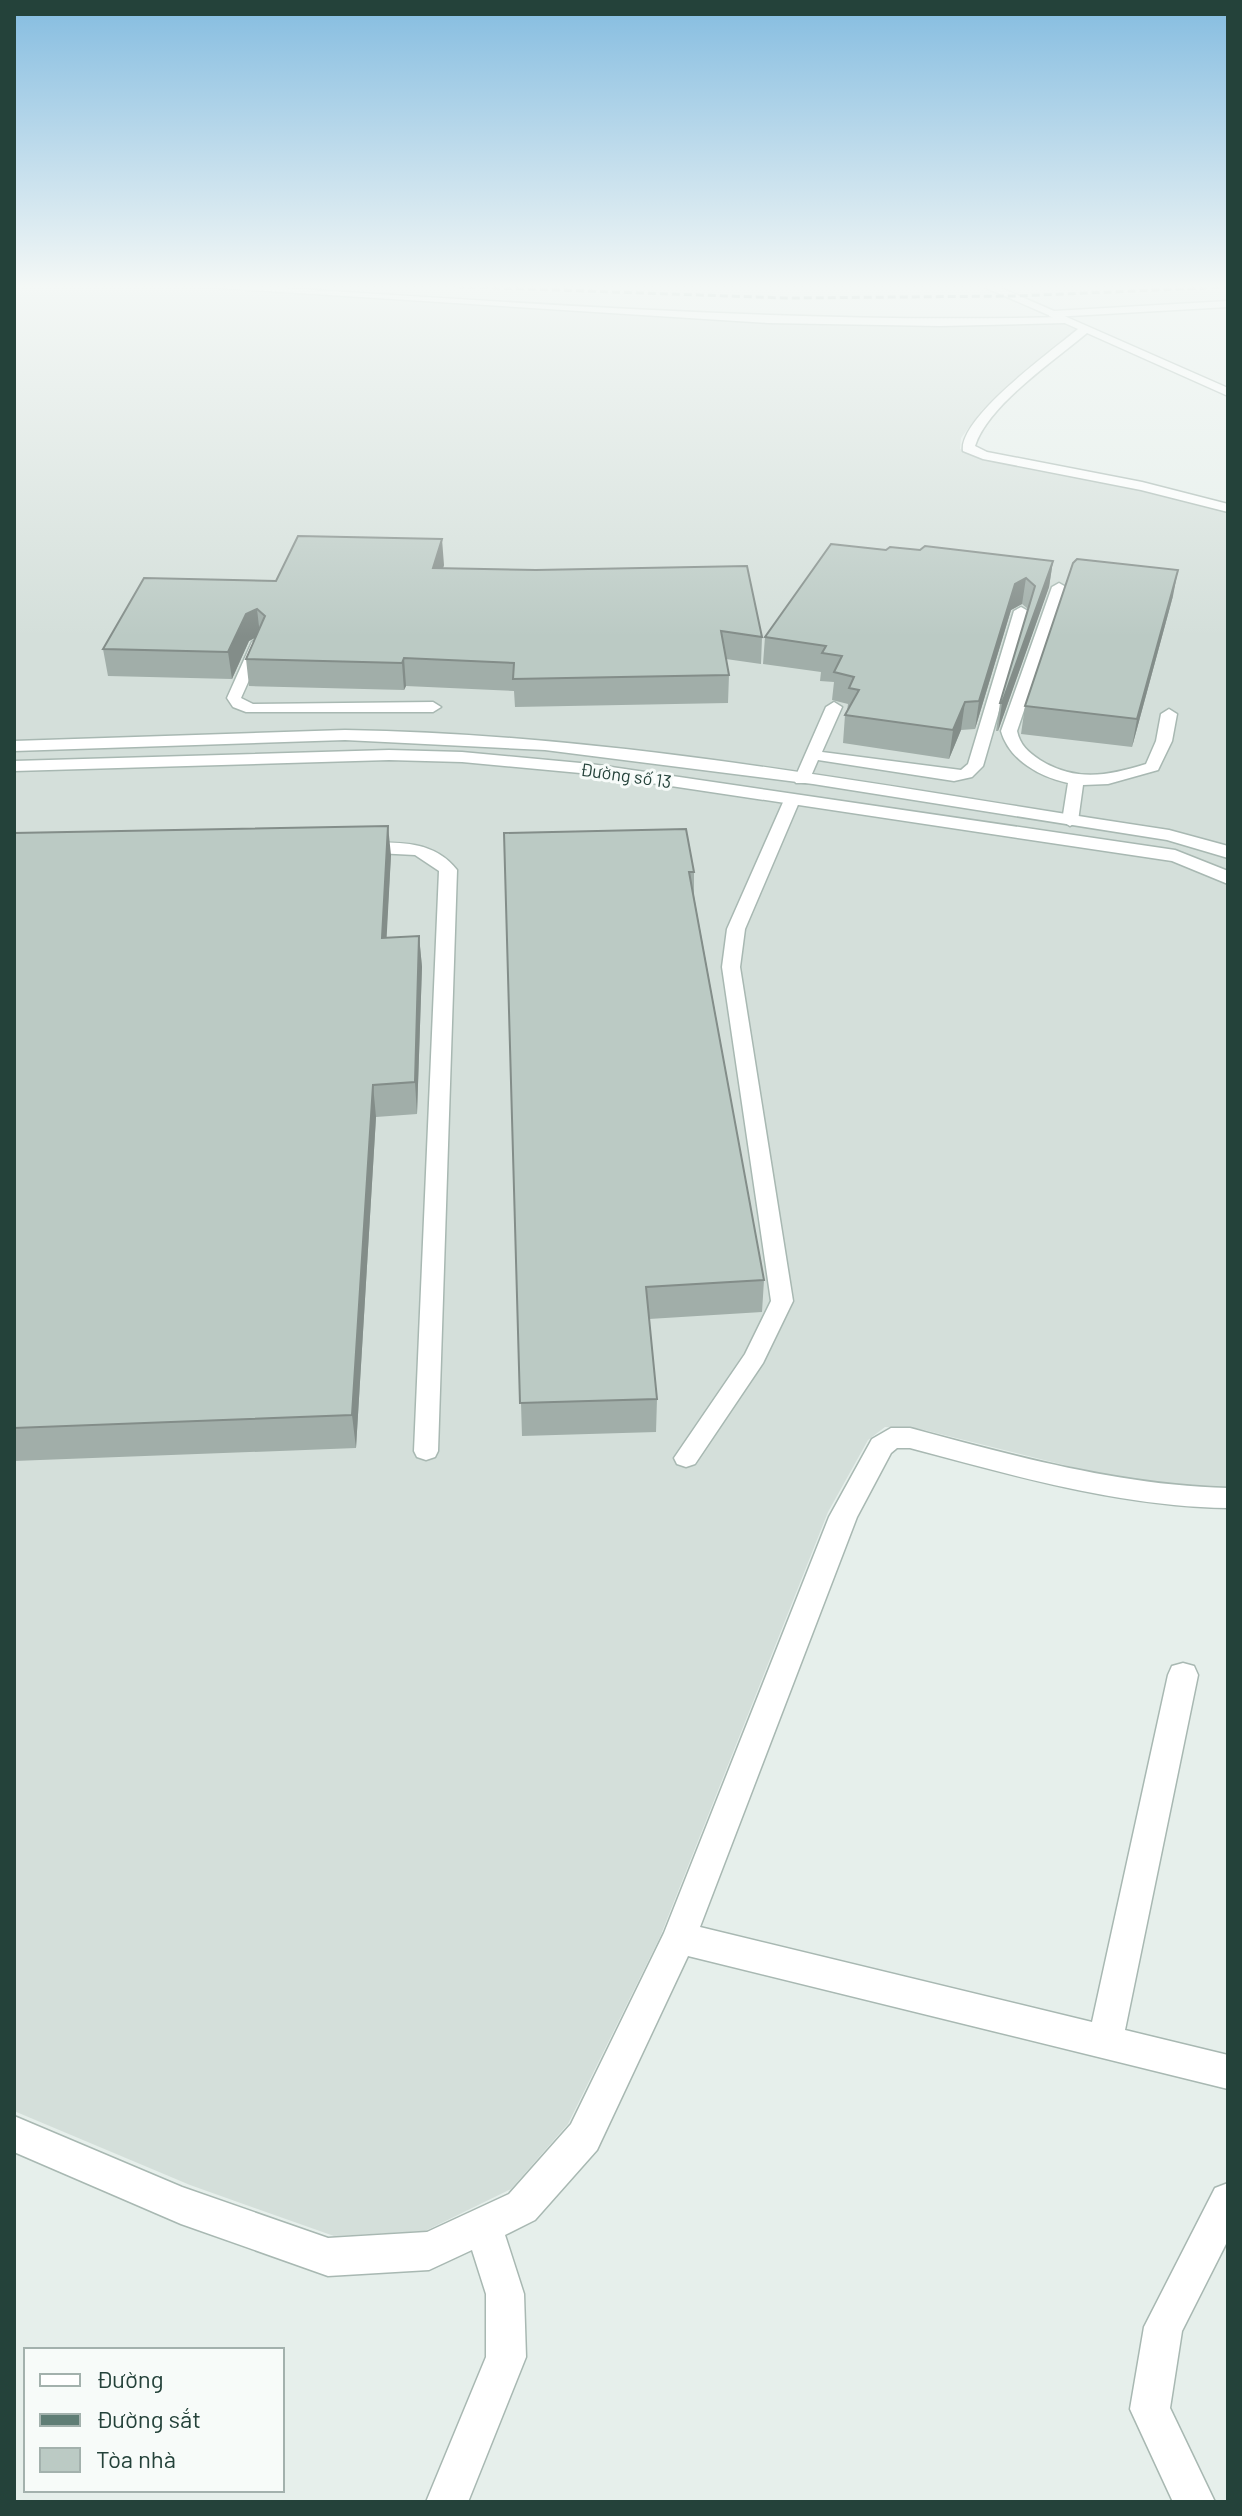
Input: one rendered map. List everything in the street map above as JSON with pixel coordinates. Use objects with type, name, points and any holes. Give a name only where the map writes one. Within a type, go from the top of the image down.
[{"type":"street","points":[[1000,401],[988,412],[967,440],[968,448],[983,455],[1142,486],[1228,508]]},
{"type":"street","name":"Đường số 13","points":[[14,746],[303,737],[455,737],[549,745],[645,756],[1189,838],[1228,852]]},
{"type":"street","name":"Đường số 13","points":[[14,766],[389,755],[462,757],[591,769],[1175,856],[1228,878]]},
{"type":"street","points":[[792,800],[802,780]]},
{"type":"street","points":[[14,2134],[181,2205],[328,2257],[429,2251],[522,2207],[584,2137],[679,1938],[843,1517],[881,1446],[891,1438],[910,1438],[1089,1484],[1167,1498],[1228,1498]]},
{"type":"street","points":[[1105,2041],[1183,1675]]},
{"type":"street","points":[[679,1938],[1228,2072]]},
{"type":"street","points":[[1194,2502],[1150,2409],[1163,2327],[1228,2201]]},
{"type":"street","points":[[447,2502],[506,2357],[505,2294],[483,2226]]},
{"type":"lane","points":[[1059,587],[1009,731],[1011,744],[1046,771],[1076,781],[1113,781],[1152,767],[1164,741],[1169,714]]},
{"type":"lane","points":[[814,755],[954,776],[966,774],[975,766],[1021,611]]},
{"type":"lane","points":[[259,642],[234,698],[238,704],[251,709],[433,707]]},
{"type":"lane","points":[[802,780],[834,707]]},
{"type":"lane","points":[[288,710],[303,737]]},
{"type":"lane","points":[[1070,821],[1076,781]]},
{"type":"lane","points":[[686,1458],[755,1357],[782,1301],[731,967],[736,929],[792,800]]},
{"type":"lane","points":[[338,848],[399,847],[423,850],[439,858],[448,870],[426,1451]]},
{"type":"shaded area","points":[[14,401],[992,401],[961,438],[960,449],[979,457],[1139,488],[1228,511],[1228,1487],[1165,1487],[916,1428],[885,1427],[868,1440],[828,1512],[660,1937],[568,2124],[511,2189],[425,2231],[334,2236],[190,2185],[14,2111]]},
{"type":"building","points":[[298,536],[442,539],[433,568],[536,570],[747,566],[762,637],[721,631],[729,675],[513,679],[514,663],[404,658],[402,663],[246,659],[265,616],[257,609],[246,614],[228,652],[103,649],[144,578],[276,581]]},
{"type":"building","points":[[831,544],[886,550],[890,547],[920,550],[925,546],[1053,561],[1002,703],[1035,586],[1026,578],[1015,584],[979,701],[965,702],[953,730],[845,715],[859,690],[849,688],[854,677],[834,672],[842,656],[822,653],[826,646],[765,637]]},
{"type":"building","points":[[1077,559],[1178,570],[1137,719],[1025,706],[1073,563]]},
{"type":"building","points":[[388,826],[382,938],[419,936],[415,1082],[373,1085],[352,1415],[14,1428],[14,833]]},
{"type":"building","points":[[686,829],[694,872],[689,872],[764,1280],[646,1287],[657,1399],[520,1403],[504,833]]}]
